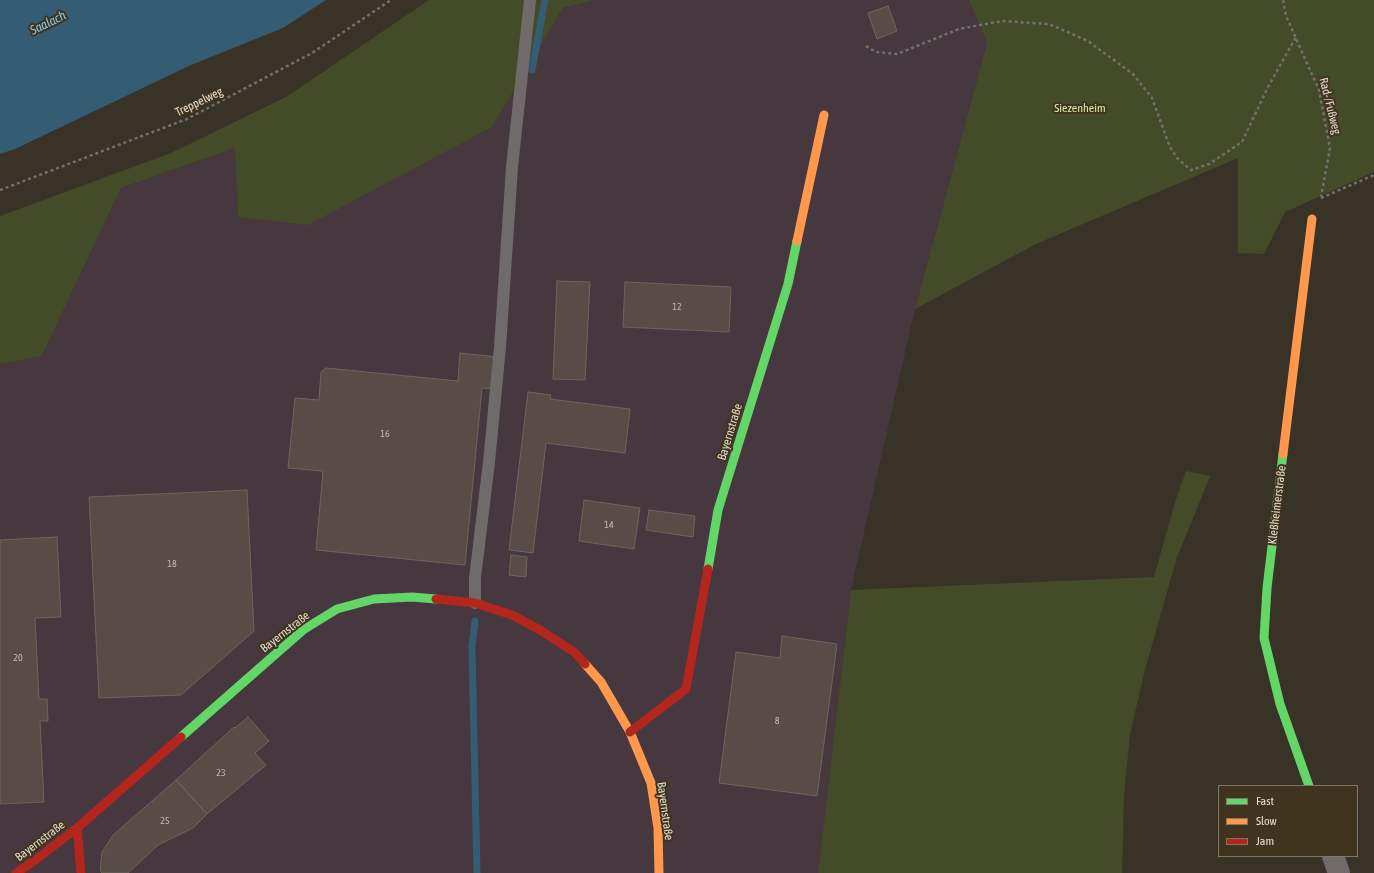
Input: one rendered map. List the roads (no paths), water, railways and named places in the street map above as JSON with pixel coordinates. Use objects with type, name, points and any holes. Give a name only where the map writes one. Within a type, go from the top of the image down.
[{"type":"street","name":"Bayernstraße","points":[[630,732],[686,689],[718,510],[788,284],[824,115]]},
{"type":"street","name":"Kleßheimerstraße","points":[[1308,785],[1280,704],[1264,638],[1267,588],[1312,219]]},
{"type":"street","name":"Bayernstraße","points":[[16,873],[77,828],[303,630],[337,609],[374,599],[412,597],[475,603],[512,615],[540,630],[574,652],[601,682],[630,732],[650,783],[658,828],[659,873]]},
{"type":"street","name":"Bayernstraße","points":[[77,828],[81,873]]},
{"type":"street","points":[[1333,857],[1339,873]]},
{"type":"lane","points":[[475,603],[475,578],[489,462],[500,347],[512,167],[530,0]]},
{"type":"water","name":"Saalach","points":[[0,0],[326,0],[283,28],[191,65],[15,149],[0,154]]},
{"type":"waterway","points":[[532,70],[545,0]]},
{"type":"waterway","points":[[475,621],[472,647],[477,873]]},
{"type":"park label","name":"Siezenheim","points":[[1080,108]]}]
